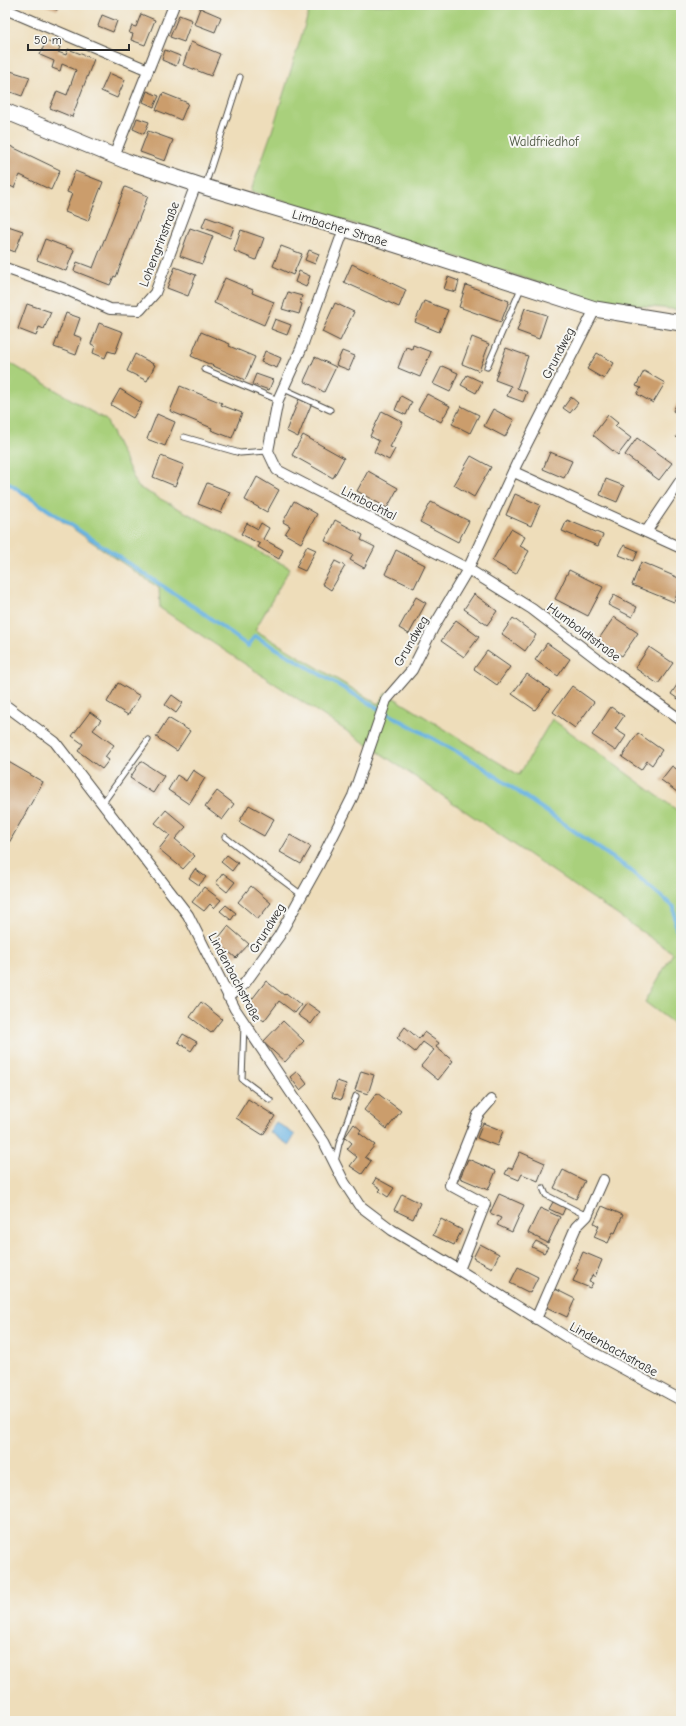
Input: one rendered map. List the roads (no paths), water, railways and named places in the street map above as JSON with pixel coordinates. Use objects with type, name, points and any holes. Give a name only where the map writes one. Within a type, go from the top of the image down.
[{"type":"main road","name":"Limbacher Straße","points":[[5,111],[114,156],[200,186],[344,229],[595,309],[681,323]]},
{"type":"street","points":[[114,156],[174,5]]},
{"type":"street","points":[[5,9],[148,70]]},
{"type":"street","name":"Lohengrinstraße","points":[[5,268],[65,289],[110,309],[140,310],[155,293],[200,186]]},
{"type":"street","points":[[268,451],[278,400],[301,349],[344,229]]},
{"type":"street","name":"Grundweg","points":[[228,997],[245,983],[258,966],[279,936],[302,895],[353,796],[386,700],[412,670],[433,628],[468,569],[514,472],[595,309]]},
{"type":"street","name":"Limbachtal","points":[[268,451],[277,470],[468,569]]},
{"type":"street","points":[[514,472],[681,548]]},
{"type":"street","points":[[646,532],[681,480]]},
{"type":"street","name":"Humboldtstraße","points":[[468,569],[532,609],[618,675],[681,720]]},
{"type":"street","name":"Lindenbachstraße","points":[[5,705],[55,742],[188,915],[228,997],[244,1024],[324,1142],[344,1182],[358,1205],[392,1230],[536,1319],[576,1343],[681,1400]]},
{"type":"street","points":[[459,1270],[485,1204],[450,1185],[478,1115],[491,1100]]},
{"type":"street","points":[[536,1319],[576,1228],[587,1216],[603,1180]]},
{"type":"lane","points":[[200,186],[240,77]]},
{"type":"lane","points":[[487,367],[522,286]]},
{"type":"lane","points":[[204,369],[278,400]]},
{"type":"lane","points":[[284,389],[330,410]]},
{"type":"lane","points":[[184,437],[240,453],[268,451]]},
{"type":"lane","points":[[102,804],[148,740]]},
{"type":"lane","points":[[226,837],[302,895]]},
{"type":"lane","points":[[244,1024],[242,1079],[270,1100]]},
{"type":"lane","points":[[334,1163],[356,1096]]},
{"type":"lane","points":[[543,1188],[546,1195],[587,1216]]},
{"type":"water","points":[[276,1122],[295,1135],[289,1145],[269,1132]]},
{"type":"waterway","points":[[5,481],[206,615],[248,646],[255,636],[379,709]]},
{"type":"waterway","points":[[387,713],[477,763],[630,870],[674,907],[676,929],[681,934]]},
{"type":"park label","name":"Waldfriedhof","points":[[544,141]]}]
